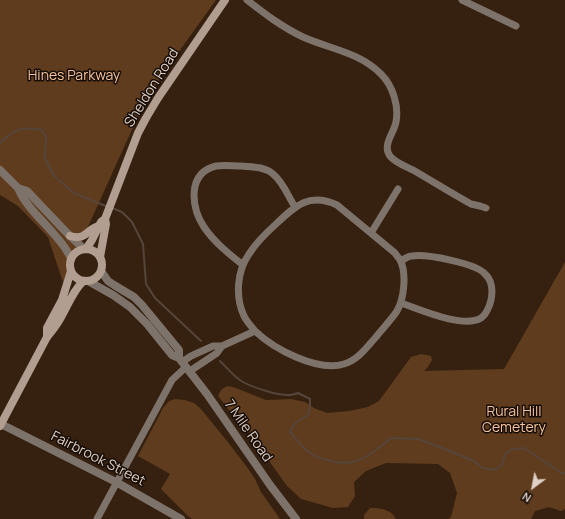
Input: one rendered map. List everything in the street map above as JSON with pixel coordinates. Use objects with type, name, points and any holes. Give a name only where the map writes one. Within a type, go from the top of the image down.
[{"type":"main road","name":"Sheldon Road","points":[[85,249],[104,220],[135,140],[146,118],[225,0]]},
{"type":"main road","name":"Sheldon Road","points":[[100,257],[106,224],[104,220]]},
{"type":"main road","points":[[70,236],[76,238],[82,237],[104,220]]},
{"type":"main road","points":[[1,425],[46,337],[53,330],[82,283],[96,278],[101,271],[102,263],[96,252],[85,249],[76,252],[71,259],[71,271],[62,300],[47,328],[46,337]]},
{"type":"main road","points":[[71,271],[76,278],[86,281]]},
{"type":"street","points":[[247,0],[290,31],[304,38],[364,60],[374,67],[389,84],[396,104],[396,123],[387,146],[387,151],[390,156],[401,164],[470,204],[486,208]]},
{"type":"street","points":[[462,0],[516,26]]},
{"type":"street","points":[[243,265],[217,242],[200,220],[196,207],[194,191],[200,175],[209,169],[221,166],[255,167],[263,169],[273,174],[283,186],[294,207]]},
{"type":"street","points":[[0,170],[18,188],[22,196],[42,221],[64,245],[71,259]]},
{"type":"street","points":[[18,188],[27,191],[70,236],[85,249]]},
{"type":"street","points":[[371,233],[398,189]]},
{"type":"street","points":[[312,200],[331,202],[341,208],[371,233],[395,253],[400,261],[404,275],[401,303],[394,315],[361,354],[352,361],[332,366],[323,365],[294,356],[270,344],[255,331],[244,317],[240,302],[239,283],[243,265],[249,253],[294,207],[303,202],[312,200]]},
{"type":"street","points":[[400,261],[410,256],[422,255],[442,258],[475,267],[485,272],[492,286],[491,300],[486,312],[481,318],[470,321],[453,320],[401,303]]},
{"type":"street","name":"7 Mile Road","points":[[101,271],[108,281],[142,305],[180,350],[184,364]]},
{"type":"street","name":"7 Mile Road","points":[[86,281],[130,306],[148,324],[172,355],[184,364],[296,519]]},
{"type":"street","points":[[97,519],[172,380],[184,364],[191,356],[213,346],[222,346],[255,331]]},
{"type":"street","points":[[184,364],[217,353],[222,346]]},
{"type":"street","name":"Fairbrook Street","points":[[1,425],[116,482],[181,519]]},
{"type":"green space","name":"Hines Parkway","points":[[0,0],[216,0],[162,75],[139,114],[63,282],[48,237],[18,206],[0,195]]},
{"type":"green space","name":"Rural Hill Cemetery","points":[[565,262],[565,509],[561,511],[549,507],[535,511],[531,519],[448,519],[451,517],[457,493],[450,473],[438,464],[386,463],[366,471],[354,482],[355,496],[348,507],[333,508],[301,499],[287,486],[256,440],[236,419],[218,396],[221,390],[227,386],[266,400],[291,399],[305,402],[314,408],[327,413],[349,411],[368,407],[379,401],[411,357],[421,354],[431,356],[432,360],[424,371],[504,369]]},
{"type":"green space","points":[[175,399],[194,403],[201,409],[247,467],[261,492],[280,519],[192,519],[161,489],[170,474],[138,456],[163,408],[169,401]]},
{"type":"green space","points":[[370,508],[388,511],[396,519],[364,519],[364,515]]},
{"type":"waterway","points":[[0,143],[10,134],[19,130],[29,128],[42,130],[46,137],[45,158],[54,176],[74,193],[108,207]]},
{"type":"waterway","points":[[112,208],[122,212],[132,222],[143,244],[146,284],[155,298],[201,341]]},
{"type":"waterway","points":[[220,361],[237,378],[247,384],[279,394],[290,395],[298,393],[310,399],[308,415],[295,423],[290,432],[310,453],[324,459],[342,463],[352,462],[378,449],[391,438],[418,439],[474,461],[482,468],[494,470],[502,465],[505,454],[513,449],[524,448],[565,474]]}]
